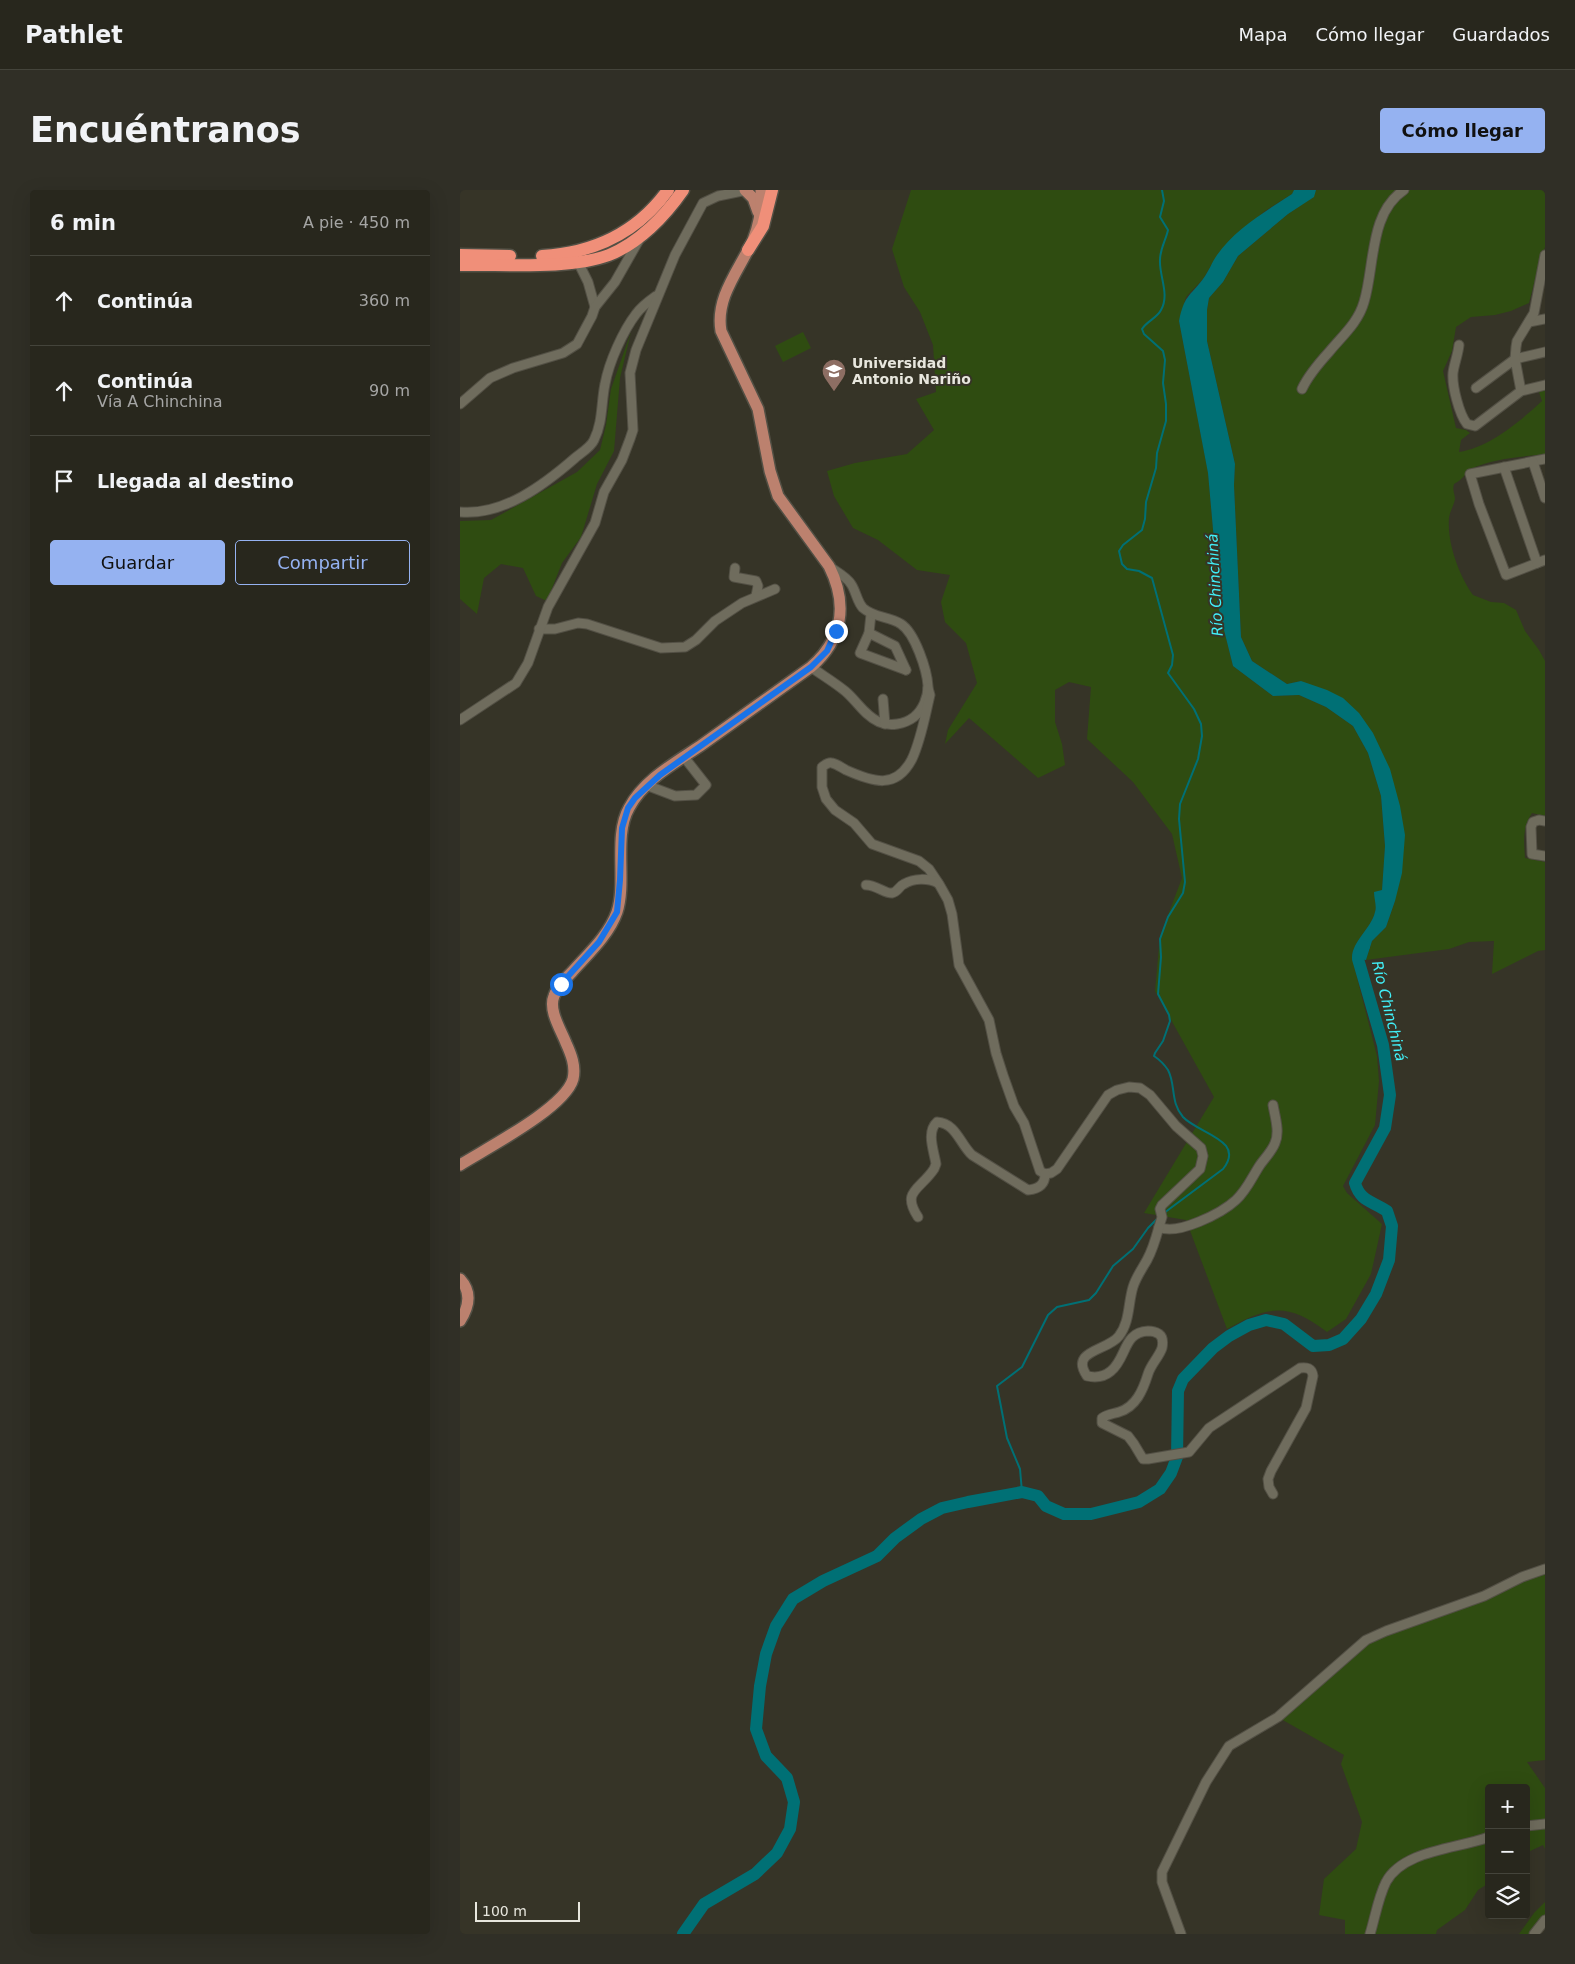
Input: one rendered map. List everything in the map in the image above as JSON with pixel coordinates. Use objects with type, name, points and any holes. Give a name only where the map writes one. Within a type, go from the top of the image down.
[{"type":"highway","points":[[652,208],[662,190]]},
{"type":"highway","points":[[460,255],[538,256],[577,252],[615,237],[652,208],[668,190]]},
{"type":"highway","points":[[460,264],[578,262],[610,254],[630,244],[647,230],[660,218],[683,190]]},
{"type":"highway","points":[[748,250],[763,226],[772,190]]},
{"type":"main road","points":[[746,190],[753,198],[759,218]]},
{"type":"main road","points":[[460,1165],[546,1110],[561,1098],[570,1086],[574,1074],[573,1061],[553,1011],[553,998],[561,984],[599,942],[617,912],[622,828],[628,808],[646,786],[811,667],[827,651],[838,624],[841,601],[837,584],[829,566],[778,496],[770,471],[758,409],[721,331],[722,304],[754,237],[759,218],[762,190]]},
{"type":"main road","points":[[460,1279],[469,1295],[467,1307],[460,1320]]},
{"type":"street","points":[[460,720],[516,683],[528,663],[548,607],[595,523],[604,492],[622,460],[630,439],[633,430],[630,373],[636,350],[675,254],[703,204],[718,196],[746,190]]},
{"type":"street","points":[[1302,389],[1328,352],[1351,329],[1364,304],[1375,235],[1393,197],[1404,190]]},
{"type":"street","points":[[460,404],[490,378],[513,368],[563,353],[577,344],[595,307],[615,282],[630,254],[647,230]]},
{"type":"street","points":[[1521,391],[1515,359],[1517,341],[1536,308],[1542,287],[1545,255]]},
{"type":"street","points":[[578,262],[588,282],[595,307]]},
{"type":"street","points":[[460,512],[491,510],[517,500],[557,473],[593,442],[598,428],[610,364],[626,330],[637,313],[658,294]]},
{"type":"street","points":[[1529,322],[1545,319]]},
{"type":"street","points":[[1459,345],[1453,371],[1453,381],[1463,419],[1467,424],[1475,426],[1521,391],[1545,385]]},
{"type":"street","points":[[1476,388],[1515,359],[1545,352]]},
{"type":"street","points":[[1504,467],[1541,562],[1506,575],[1479,504],[1470,474],[1504,467],[1533,462],[1545,459]]},
{"type":"street","points":[[1533,462],[1545,498]]},
{"type":"street","points":[[829,566],[850,582],[861,606],[871,614],[901,624],[907,630],[918,650],[930,695],[916,748],[911,760],[900,775],[892,781],[881,781],[848,771],[832,763],[826,764],[822,767],[821,775],[826,799],[835,810],[854,823],[872,844],[919,861],[929,869],[939,884],[948,900],[952,914],[958,965],[989,1020],[996,1054],[1014,1106],[1024,1123],[1040,1171],[1045,1174],[1057,1169],[1108,1096],[1117,1090],[1129,1087],[1140,1088],[1150,1095],[1176,1126],[1201,1148],[1203,1156],[1200,1169],[1161,1209],[1162,1217],[1153,1248],[1132,1289],[1124,1329],[1113,1342],[1088,1353],[1083,1359],[1082,1364],[1087,1376],[1095,1378],[1104,1376],[1117,1365],[1130,1338],[1136,1334],[1152,1331],[1163,1338],[1163,1346],[1154,1360],[1142,1392],[1133,1404],[1126,1409],[1107,1414],[1102,1418],[1102,1423],[1106,1427],[1118,1430],[1128,1436],[1143,1459],[1188,1452],[1209,1428],[1250,1399],[1287,1378],[1300,1368],[1310,1368],[1314,1376],[1306,1408],[1275,1462],[1268,1479],[1269,1487],[1273,1494]]},
{"type":"street","points":[[735,568],[734,577],[756,581],[758,586],[756,596]]},
{"type":"street","points":[[539,629],[556,629],[578,623],[587,624],[654,646],[685,647],[696,640],[715,621],[756,596],[775,589]]},
{"type":"street","points":[[869,633],[895,646],[906,670],[860,653],[869,633],[871,614]]},
{"type":"street","points":[[811,667],[847,692],[869,716],[885,724],[902,724],[914,717],[923,706],[928,688]]},
{"type":"street","points":[[883,699],[885,724]]},
{"type":"street","points":[[646,786],[675,796],[696,795],[706,785],[684,757]]},
{"type":"street","points":[[1545,821],[1539,820],[1534,822],[1531,827],[1532,854],[1545,856]]},
{"type":"street","points":[[866,885],[874,885],[888,893],[898,890],[905,883],[929,878],[939,884]]},
{"type":"street","points":[[1159,1227],[1172,1229],[1199,1222],[1236,1200],[1248,1186],[1275,1145],[1277,1136],[1274,1105]]},
{"type":"street","points":[[918,1217],[910,1205],[910,1198],[936,1164],[932,1133],[933,1126],[937,1122],[950,1126],[972,1155],[1028,1190],[1041,1186],[1045,1181],[1045,1174]]},
{"type":"street","points":[[1181,1934],[1162,1882],[1162,1872],[1206,1782],[1230,1746],[1278,1717],[1366,1640],[1484,1596],[1522,1577],[1545,1569]]},
{"type":"street","points":[[1530,1826],[1545,1824]]},
{"type":"street","points":[[1370,1934],[1386,1882],[1396,1868],[1409,1859],[1485,1838]]},
{"type":"street","points":[[1534,1934],[1545,1920]]},
{"type":"green space","points":[[911,190],[1294,190],[1292,194],[1265,211],[1233,238],[1218,254],[1203,279],[1186,297],[1179,321],[1208,472],[1217,602],[1233,666],[1273,696],[1299,695],[1326,707],[1353,726],[1368,753],[1381,796],[1385,847],[1382,890],[1374,893],[1376,905],[1373,919],[1355,946],[1352,958],[1377,1056],[1379,1081],[1375,1125],[1343,1186],[1347,1193],[1382,1224],[1371,1274],[1346,1319],[1327,1332],[1300,1316],[1289,1312],[1277,1311],[1254,1316],[1227,1329],[1186,1220],[1144,1213],[1214,1097],[1155,991],[1160,936],[1182,878],[1172,834],[1133,782],[1087,739],[1091,687],[1069,682],[1055,690],[1055,722],[1062,744],[1065,765],[1038,778],[969,718],[945,744],[948,730],[977,683],[966,643],[945,622],[941,602],[950,575],[917,570],[878,540],[853,528],[834,496],[827,471],[855,463],[907,454],[934,430],[916,399],[936,392],[933,345],[920,312],[904,287],[892,249]]},
{"type":"green space","points":[[1316,190],[1545,190],[1545,247],[1529,303],[1511,311],[1495,315],[1471,317],[1456,327],[1452,351],[1443,371],[1456,428],[1470,433],[1461,440],[1459,452],[1482,445],[1504,432],[1542,401],[1539,392],[1545,390],[1545,454],[1498,460],[1471,469],[1454,484],[1455,499],[1449,518],[1450,538],[1455,558],[1463,578],[1473,595],[1491,602],[1504,603],[1516,610],[1525,631],[1545,661],[1545,816],[1532,813],[1525,829],[1524,840],[1525,858],[1545,862],[1545,950],[1538,951],[1492,974],[1494,941],[1469,942],[1449,949],[1366,960],[1372,941],[1386,927],[1395,901],[1373,733],[1301,681],[1287,684],[1252,661],[1241,637],[1234,485],[1235,464],[1207,341],[1209,298],[1223,282],[1238,256],[1288,214],[1313,197]]},
{"type":"green space","points":[[631,332],[620,378],[614,451],[597,484],[581,537],[562,563],[547,601],[536,596],[523,568],[501,564],[484,578],[477,614],[460,599],[460,521],[491,520],[577,472],[600,450],[611,389]]},
{"type":"green space","points":[[803,332],[811,348],[783,362],[775,346]]},
{"type":"green space","points":[[1545,1572],[1545,1760],[1527,1762],[1545,1788],[1545,1849],[1543,1845],[1530,1851],[1530,1784],[1485,1784],[1485,1886],[1478,1890],[1465,1910],[1437,1930],[1436,1934],[1345,1934],[1345,1920],[1319,1915],[1324,1879],[1356,1849],[1362,1822],[1341,1764],[1344,1755],[1281,1719],[1368,1643]]},
{"type":"green space","points":[[1545,1902],[1545,1915],[1530,1934],[1519,1934],[1530,1919]]},
{"type":"water","points":[[1294,190],[1316,190],[1314,197],[1288,214],[1238,256],[1223,282],[1209,298],[1207,341],[1235,464],[1234,485],[1241,637],[1252,661],[1287,684],[1301,681],[1327,690],[1343,698],[1359,713],[1373,733],[1390,769],[1400,806],[1405,835],[1402,873],[1386,927],[1372,941],[1366,960],[1352,958],[1358,940],[1370,924],[1375,912],[1374,892],[1382,890],[1385,846],[1381,796],[1368,753],[1353,726],[1326,707],[1299,695],[1273,696],[1233,666],[1217,602],[1208,473],[1179,321],[1185,301],[1203,279],[1224,246],[1242,229],[1292,194]]},
{"type":"waterway","points":[[1162,190],[1164,201],[1160,217],[1168,230],[1160,260],[1164,304],[1159,313],[1142,329],[1144,334],[1163,351],[1165,360],[1163,383],[1166,421],[1157,453],[1156,468],[1146,502],[1142,530],[1123,545],[1119,551],[1122,564],[1127,569],[1139,571],[1152,578],[1173,655],[1172,665],[1168,673],[1194,709],[1201,724],[1202,736],[1198,759],[1180,804],[1179,819],[1185,882],[1183,893],[1168,917],[1160,939],[1161,957],[1158,994],[1169,1015],[1170,1021],[1163,1041],[1154,1056],[1168,1070],[1176,1105],[1183,1117],[1225,1144],[1229,1151],[1229,1159],[1223,1169],[1164,1213]]},
{"type":"waterway","name":"Río Chinchiná","points":[[683,1934],[704,1904],[755,1874],[777,1853],[790,1829],[794,1802],[787,1778],[766,1756],[756,1729],[760,1686],[766,1654],[776,1626],[793,1599],[823,1581],[877,1556],[895,1538],[921,1519],[942,1508],[1022,1492],[1038,1496],[1046,1506],[1064,1514],[1091,1514],[1139,1502],[1160,1489],[1171,1473],[1177,1457],[1178,1391],[1183,1379],[1213,1348],[1249,1325],[1266,1320],[1284,1324],[1313,1346],[1329,1345],[1343,1339],[1361,1319],[1376,1294],[1389,1260],[1392,1226],[1387,1211],[1363,1197],[1355,1183],[1385,1128],[1390,1095],[1383,1045],[1358,959],[1364,946]]},
{"type":"waterway","points":[[1022,1492],[1020,1469],[1007,1438],[997,1386],[1022,1367],[1048,1315],[1057,1307],[1089,1300],[1096,1293],[1113,1266],[1133,1249],[1157,1219]]},
{"type":"place","name":"Universidad Antonio Nariño","points":[[834,392]]},
{"type":"route","points":[[561,984],[599,942],[617,912],[622,828],[624,817],[635,798],[660,775],[811,667],[827,651],[836,631]]}]
